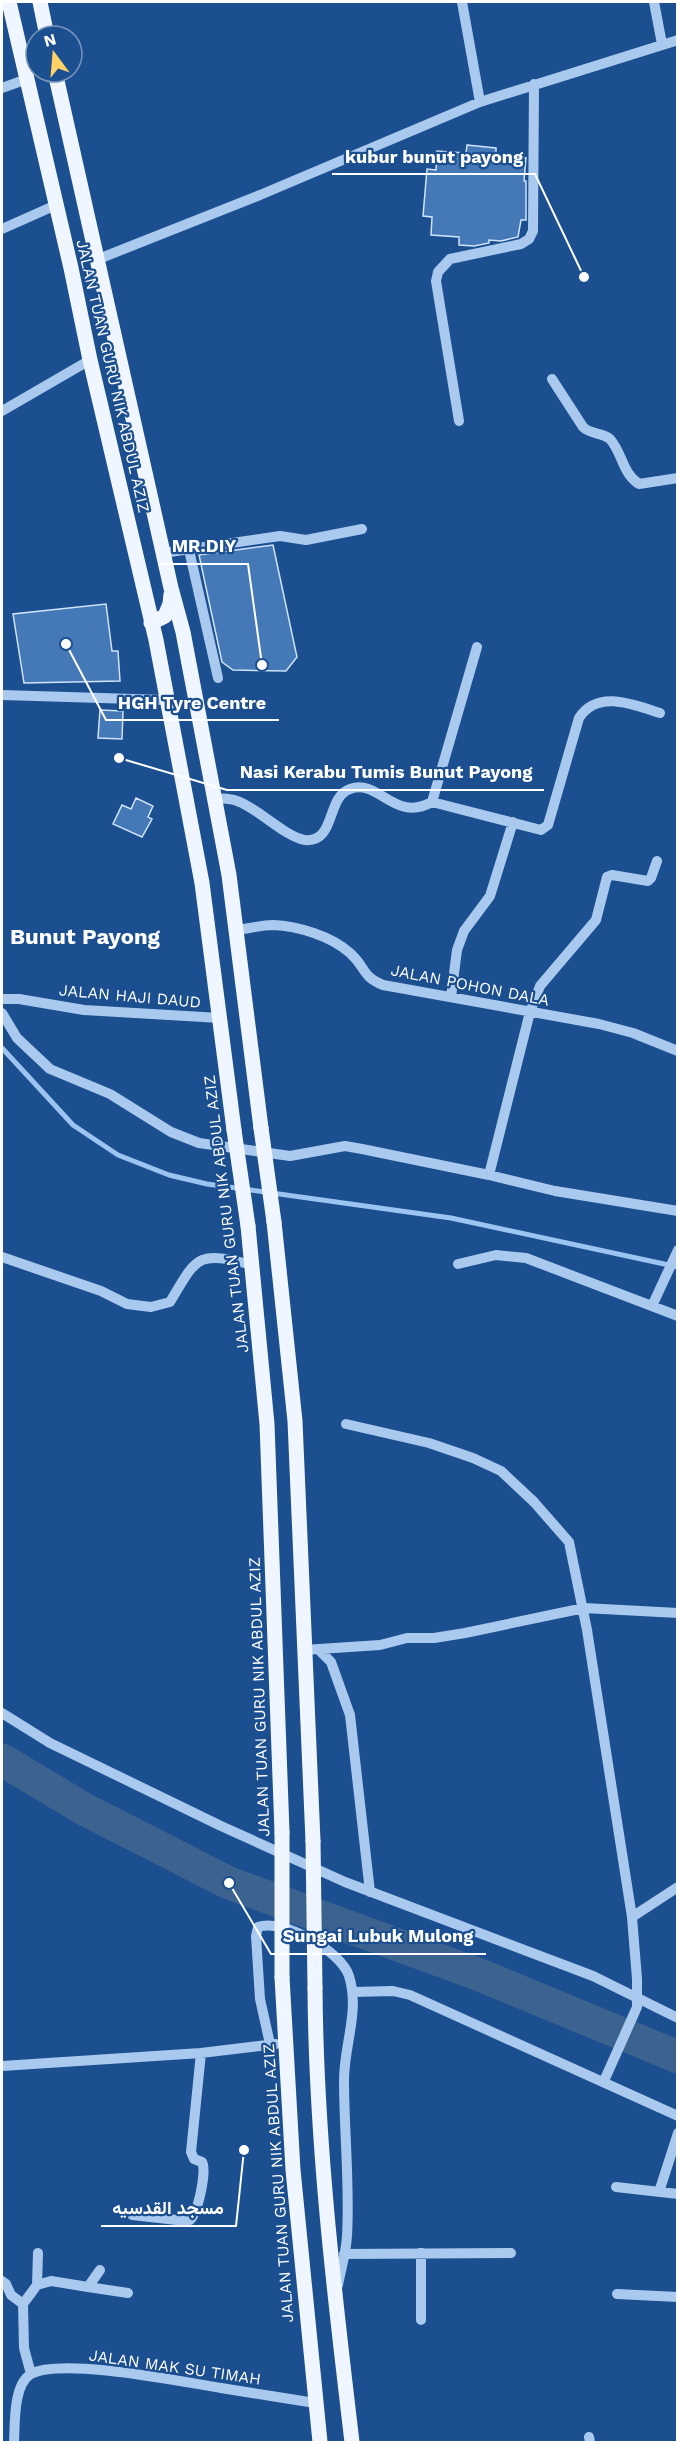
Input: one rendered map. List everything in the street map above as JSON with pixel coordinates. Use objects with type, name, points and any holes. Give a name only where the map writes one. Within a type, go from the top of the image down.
[{"type":"main road","name":"JALAN TUAN GURU NIK ABDUL AZIZ","points":[[9,2],[24,66]]},
{"type":"main road","points":[[40,2],[45,24]]},
{"type":"main road","name":"JALAN TUAN GURU NIK ABDUL AZIZ","points":[[28,84],[167,700],[202,883],[248,1226],[267,1424],[282,1832],[282,1977],[278,2044],[320,2442]]},
{"type":"main road","name":"JALAN TUAN GURU NIK ABDUL AZIZ","points":[[58,84],[171,588],[183,632],[229,875],[274,1222],[295,1421],[311,1649],[317,2102],[352,2442]]},
{"type":"main road","points":[[151,623],[161,620],[168,611],[171,588]]},
{"type":"street","points":[[462,2],[480,102]]},
{"type":"street","points":[[654,2],[662,44]]},
{"type":"street","points":[[96,260],[260,195],[480,102],[678,40]]},
{"type":"street","points":[[2,88],[24,80]]},
{"type":"street","points":[[459,421],[436,281],[438,272],[450,259],[521,244],[529,239],[533,231],[534,84]]},
{"type":"street","points":[[2,229],[56,205]]},
{"type":"street","points":[[2,411],[90,360]]},
{"type":"street","points":[[552,379],[583,427],[588,432],[602,434],[609,439],[630,478],[639,484],[678,478]]},
{"type":"street","points":[[163,553],[280,536],[306,540],[362,529]]},
{"type":"street","points":[[189,550],[218,678]]},
{"type":"street","points":[[432,802],[477,647]]},
{"type":"street","points":[[2,695],[72,699],[167,700]]},
{"type":"street","points":[[214,798],[239,801],[296,836],[307,840],[320,836],[326,830],[338,796],[351,788],[367,789],[405,808],[415,809],[432,802],[536,830],[548,825],[579,718],[585,709],[594,703],[621,701],[660,713]]},
{"type":"street","points":[[452,998],[457,950],[464,931],[490,896],[513,822]]},
{"type":"street","points":[[489,1175],[530,1012],[540,986],[596,920],[606,877],[612,875],[648,880],[651,879],[657,861]]},
{"type":"street","name":"JALAN POHON DALA","points":[[236,930],[272,925],[296,929],[329,940],[348,951],[369,979],[383,985],[599,1024],[633,1033],[678,1051]]},
{"type":"street","name":"JALAN HAJI DAUD","points":[[2,999],[19,999],[84,1010],[220,1018]]},
{"type":"street","points":[[2,1013],[17,1038],[50,1069],[110,1094],[171,1132],[199,1143],[290,1156],[345,1146],[489,1175],[555,1191],[678,1211]]},
{"type":"street","points":[[652,1306],[678,1250]]},
{"type":"street","points":[[458,1264],[496,1255],[526,1258],[678,1316]]},
{"type":"street","points":[[2,1257],[101,1290],[127,1304],[151,1307],[170,1302],[190,1269],[200,1260],[218,1257],[252,1265]]},
{"type":"street","points":[[346,1424],[429,1443],[473,1458],[501,1471],[534,1502],[569,1542],[584,1608],[632,1917],[638,2002],[604,2081]]},
{"type":"street","points":[[311,1649],[380,1645],[408,1638],[434,1638],[584,1608],[678,1613]]},
{"type":"street","points":[[311,1649],[334,1669],[350,1715],[370,1892]]},
{"type":"street","points":[[2,1713],[50,1743],[221,1826],[370,1892],[593,1976],[638,2002],[678,2018]]},
{"type":"street","points":[[632,1917],[678,1887]]},
{"type":"street","points":[[2,2066],[201,2053],[278,2044],[260,1999],[256,1936],[258,1927],[266,1924],[290,1931],[322,1946],[348,1973],[353,2008],[344,2078],[348,2214],[344,2254],[336,2294]]},
{"type":"street","points":[[352,1992],[393,1990],[410,1995],[678,2116]]},
{"type":"street","points":[[132,2215],[186,2221],[195,2214],[205,2170],[202,2162],[194,2159],[191,2152],[201,2053]]},
{"type":"street","points":[[659,2192],[678,2133]]},
{"type":"street","points":[[616,2187],[678,2194]]},
{"type":"street","points":[[37,2285],[38,2253]]},
{"type":"street","points":[[421,2320],[422,2253]]},
{"type":"street","points":[[344,2254],[511,2253]]},
{"type":"street","points":[[88,2287],[100,2270]]},
{"type":"street","points":[[2,2281],[18,2301],[24,2348],[31,2374],[21,2384],[17,2398],[14,2442]]},
{"type":"street","points":[[18,2301],[37,2285],[51,2281],[128,2293]]},
{"type":"street","points":[[617,2294],[678,2297]]},
{"type":"street","name":"JALAN MAK SU TIMAH","points":[[31,2374],[54,2368],[118,2371],[315,2403]]},
{"type":"building","points":[[467,145],[496,148],[496,155],[526,158],[524,181],[526,181],[526,220],[521,220],[518,237],[501,241],[489,240],[489,243],[474,246],[459,245],[459,237],[431,235],[432,217],[423,216],[427,169],[436,170],[437,151],[466,153]]},
{"type":"building","points":[[273,545],[297,657],[286,671],[233,670],[222,662],[199,555]]},
{"type":"building","points":[[106,604],[112,651],[118,651],[120,681],[24,683],[13,614]]},
{"type":"building","points":[[100,710],[123,711],[122,739],[98,738]]},
{"type":"building","points":[[136,798],[153,806],[148,817],[152,819],[142,837],[113,824],[122,805],[131,809]]},
{"type":"waterway","points":[[2,1048],[73,1125],[118,1155],[169,1175],[207,1184],[451,1218],[678,1267]]},
{"type":"waterway","points":[[2,1760],[84,1809],[229,1883],[480,1975],[678,2057]]},
{"type":"place","name":"kubur bunut payong","points":[[584,277]]},
{"type":"place","name":"HGH Tyre Centre","points":[[66,644]]},
{"type":"place","name":"MR.DIY","points":[[262,665]]},
{"type":"place","name":"Nasi Kerabu Tumis Bunut Payong","points":[[119,758]]},
{"type":"place","name":"Sungai Lubuk Mulong","points":[[229,1883]]},
{"type":"place","name":"مسجد القدسيه","points":[[244,2150]]},
{"type":"district","name":"Bunut Payong","points":[[85,936]]}]
